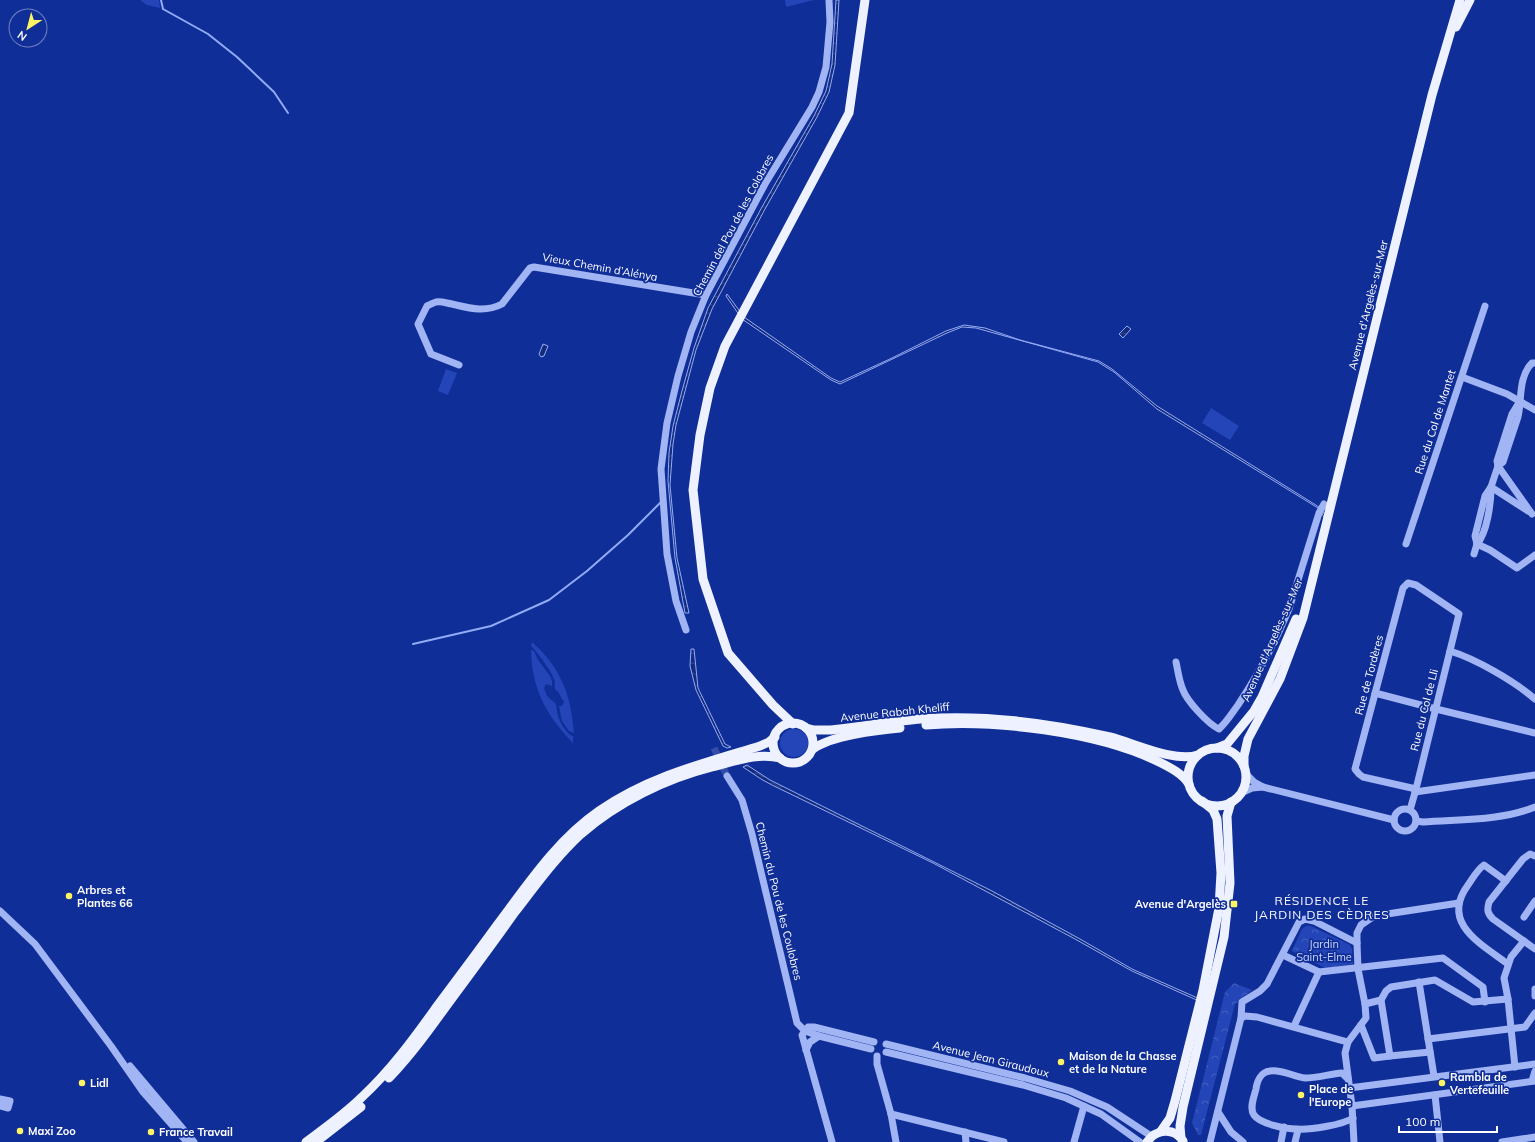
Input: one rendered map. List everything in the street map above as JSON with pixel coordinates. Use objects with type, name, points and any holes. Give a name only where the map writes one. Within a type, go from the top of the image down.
[{"type":"main road","points":[[780,758],[774,748],[781,718],[773,706],[728,653],[703,579],[694,490],[700,435],[710,388],[725,346],[849,113],[865,0]]},
{"type":"main road","name":"Avenue d'Argelès-sur-Mer","points":[[1245,770],[1244,756],[1248,739],[1283,672],[1303,618],[1432,95],[1460,0]]},
{"type":"main road","name":"Avenue d'Argelès-sur-Mer","points":[[1448,42],[1470,0]]},
{"type":"main road","name":"Avenue d'Argelès-sur-Mer","points":[[1217,748],[1227,744],[1254,711],[1262,697],[1292,630],[1314,574]]},
{"type":"main road","points":[[773,706],[793,724]]},
{"type":"main road","name":"Avenue Rabah Kheliff","points":[[806,728],[814,730],[831,730],[938,718],[979,718],[1029,722],[1072,728],[1182,758],[1190,758],[1198,755]]},
{"type":"main road","points":[[306,1142],[361,1098],[386,1072],[411,1042],[535,875],[558,848],[577,829],[598,812],[646,784],[678,770],[760,746],[769,742],[783,726],[798,724],[806,728],[812,738],[812,749],[806,759],[796,763],[784,761],[780,758],[772,756],[744,759],[681,777],[650,789],[624,803],[602,817],[581,834],[562,853],[539,881],[416,1047],[366,1102],[342,1123],[316,1142]]},
{"type":"main road","name":"Avenue Rabah Kheliff","points":[[812,749],[824,742],[836,738],[894,728],[937,724],[1002,726],[1070,735],[1128,750],[1167,766],[1185,778],[1189,784]]},
{"type":"main road","points":[[1149,1139],[1161,1131],[1170,1118],[1202,990],[1219,908],[1220,873],[1217,818],[1213,810],[1202,802],[1192,791],[1189,784],[1190,766],[1198,755],[1210,749],[1226,749],[1234,753],[1240,759],[1245,770],[1246,781],[1241,793],[1231,802],[1217,806],[1202,802]]},
{"type":"main road","points":[[1182,1140],[1180,1126],[1183,1107],[1224,937],[1230,883],[1228,816],[1231,802]]},
{"type":"main road","points":[[1161,1131],[1172,1132],[1182,1140]]},
{"type":"street","name":"Chemin del Pou de les Colobres","points":[[686,630],[676,601],[667,554],[660,469],[666,430],[678,376],[691,332],[706,295],[765,184],[812,107],[819,92],[826,67],[830,22],[829,0]]},
{"type":"street","name":"Vieux Chemin d’Alénya","points":[[459,365],[431,354],[418,324],[427,306],[436,302],[443,302],[475,309],[491,309],[497,307],[502,304],[530,268],[534,266],[706,295]]},
{"type":"street","name":"Rue du Col de Mantet","points":[[1406,544],[1485,306]]},
{"type":"street","points":[[1474,554],[1477,544],[1475,536],[1485,496],[1491,487],[1498,466],[1497,461],[1512,414],[1520,401],[1521,389],[1528,367],[1532,363],[1535,363]]},
{"type":"street","points":[[1462,377],[1507,394],[1535,410]]},
{"type":"street","points":[[1498,466],[1533,515]]},
{"type":"street","points":[[1491,487],[1533,515]]},
{"type":"street","points":[[1176,662],[1183,691],[1202,716],[1212,726],[1219,729],[1224,724],[1261,669],[1284,622],[1319,513],[1324,504]]},
{"type":"street","points":[[1477,544],[1490,550],[1517,568],[1535,555]]},
{"type":"street","name":"Rue de Tordères","points":[[1416,790],[1363,777],[1356,769],[1403,588],[1408,583],[1416,585],[1459,614]]},
{"type":"street","name":"Rue du Col de Lli","points":[[1410,810],[1459,614]]},
{"type":"street","points":[[1450,651],[1463,655],[1521,687],[1535,699]]},
{"type":"street","points":[[1376,693],[1535,733]]},
{"type":"street","points":[[1245,770],[1254,782],[1263,787],[1394,820],[1398,827],[1405,831],[1411,829],[1416,821],[1415,814],[1406,809],[1399,811],[1394,820]]},
{"type":"street","points":[[1416,790],[1535,775]]},
{"type":"street","name":"Chemin du Pou de les Coulobres","points":[[727,776],[742,800],[752,834],[797,1023],[805,1031],[810,1042]]},
{"type":"street","points":[[1241,793],[1252,788],[1263,787]]},
{"type":"street","points":[[1416,821],[1423,822],[1505,815],[1523,812],[1535,807]]},
{"type":"street","points":[[1535,856],[1530,854],[1523,859],[1489,902],[1487,909],[1488,914],[1535,949]]},
{"type":"street","points":[[1506,881],[1484,865],[1461,894],[1459,903],[1462,923],[1465,930],[1471,937],[1508,964]]},
{"type":"street","points":[[1524,917],[1535,901]]},
{"type":"street","points":[[1354,1142],[1352,1106],[1345,1052],[1348,1042],[1366,1018],[1365,1004],[1358,969],[1357,933],[1361,925],[1374,916],[1459,903]]},
{"type":"street","points":[[0,911],[35,944],[111,1046],[143,1092],[187,1142]]},
{"type":"street","points":[[1210,1142],[1242,1018],[1242,1002],[1260,991],[1267,984],[1299,922],[1305,919],[1314,922],[1357,943]]},
{"type":"street","points":[[1515,1066],[1508,999],[1504,978],[1511,957],[1524,941]]},
{"type":"street","points":[[1283,955],[1319,972],[1358,969],[1443,958],[1483,987],[1485,1002]]},
{"type":"street","points":[[1294,1026],[1319,972]]},
{"type":"street","points":[[1390,1056],[1382,1000],[1386,991],[1391,987],[1435,980],[1473,1002],[1508,999]]},
{"type":"street","points":[[1419,982],[1434,1076]]},
{"type":"street","points":[[1535,989],[1535,996]]},
{"type":"street","points":[[1365,1004],[1382,1000]]},
{"type":"street","points":[[1428,1039],[1525,1027],[1535,1013]]},
{"type":"street","points":[[1242,1018],[1245,1016],[1257,1017],[1348,1042]]},
{"type":"street","points":[[1361,1025],[1374,1058],[1430,1052]]},
{"type":"street","points":[[832,1142],[802,1035],[808,1027],[814,1027],[873,1046]]},
{"type":"street","points":[[805,1031],[819,1036],[873,1046]]},
{"type":"street","points":[[806,1050],[810,1042],[819,1036]]},
{"type":"street","points":[[881,1040],[886,1044],[887,1050],[880,1056],[877,1056],[872,1052],[873,1046],[881,1040]]},
{"type":"street","name":"Avenue Jean Giraudoux","points":[[886,1044],[1026,1078],[1070,1091],[1107,1107],[1149,1139]]},
{"type":"street","points":[[111,1046],[133,1069],[194,1142]]},
{"type":"street","name":"Avenue Jean Giraudoux","points":[[886,1052],[1023,1085],[1066,1098],[1101,1114],[1140,1142]]},
{"type":"street","points":[[877,1056],[877,1064],[891,1114],[896,1142]]},
{"type":"street","points":[[1349,1088],[1535,1064]]},
{"type":"street","points":[[1348,1079],[1342,1073],[1306,1078],[1277,1071],[1269,1071],[1262,1075],[1257,1081],[1251,1108],[1254,1115],[1264,1122],[1298,1130],[1343,1123],[1353,1118]]},
{"type":"street","points":[[1352,1106],[1534,1081],[1535,1071]]},
{"type":"street","points":[[1435,1095],[1440,1142]]},
{"type":"street","points":[[0,1099],[10,1101],[8,1108],[0,1106]]},
{"type":"street","points":[[1074,1142],[1084,1106]]},
{"type":"street","points":[[1218,1112],[1231,1132],[1243,1142]]},
{"type":"street","points":[[891,1114],[1004,1142]]},
{"type":"street","points":[[1281,1142],[1284,1127]]},
{"type":"street","points":[[1295,1142],[1298,1130]]},
{"type":"street","points":[[965,1132],[966,1142]]},
{"type":"street","points":[[1502,1142],[1527,1140],[1535,1137]]},
{"type":"green space","points":[[140,0],[159,0],[160,8],[147,5]]},
{"type":"green space","points":[[785,0],[814,0],[786,7]]},
{"type":"green space","points":[[446,369],[457,373],[448,395],[438,391]]},
{"type":"green space","points":[[1211,408],[1239,426],[1230,440],[1202,423]]},
{"type":"green space","points":[[532,642],[550,662],[563,683],[573,719],[574,733],[569,731],[562,721],[559,706],[562,706],[564,702],[555,689],[555,682],[552,674],[531,646]]},
{"type":"green space","points":[[531,650],[534,651],[538,660],[550,676],[552,686],[546,684],[544,688],[547,696],[556,704],[558,717],[562,725],[570,735],[573,736],[573,743],[563,733],[542,701],[534,677]]},
{"type":"green space","points":[[794,729],[800,730],[804,733],[807,737],[807,749],[804,753],[800,756],[794,757],[788,756],[784,753],[781,749],[780,743],[781,737],[784,733],[788,730]]},
{"type":"green space","name":"Jardin Saint-Elme","points":[[1306,926],[1311,926],[1350,945],[1352,949],[1353,964],[1325,968],[1292,951],[1302,929]]},
{"type":"green space","points":[[1234,983],[1252,990],[1235,1004],[1201,1135],[1198,1135],[1192,1123],[1225,992]]},
{"type":"water","points":[[836,0],[839,0],[835,65],[829,92],[817,117],[765,209],[712,309],[696,350],[676,425],[670,485],[677,558],[689,613],[685,613],[675,558],[668,481],[669,453],[673,426],[694,348],[708,308],[762,207],[814,116],[826,91],[832,64]]},
{"type":"water","points":[[727,294],[744,317],[831,378],[840,382],[946,331],[964,325],[985,328],[1020,340],[1099,361],[1112,369],[1157,406],[1319,507],[1325,515],[1324,517],[1318,508],[1157,409],[1114,372],[1098,362],[976,328],[962,327],[840,384],[831,380],[742,319],[726,296]]},
{"type":"water","points":[[1127,326],[1131,329],[1123,338],[1119,334]]},
{"type":"water","points":[[543,344],[548,346],[544,356],[541,357],[539,354]]},
{"type":"water","points":[[691,649],[694,649],[698,688],[725,744],[731,747],[727,748],[723,746],[696,690],[690,666]]},
{"type":"water","points":[[747,765],[770,780],[992,891],[1132,969],[1202,1000],[1201,1002],[1132,971],[933,863],[772,785],[743,767]]},
{"type":"waterway","points":[[161,0],[163,9],[208,34],[237,57],[274,92],[288,113]]},
{"type":"waterway","points":[[413,644],[491,626],[549,600],[587,571],[628,535],[661,502]]},
{"type":"tunnel","points":[[714,748],[727,776]]},
{"type":"place","name":"Arbres et Plantes 66","points":[[69,896]]},
{"type":"place","name":"Avenue d'Argelès","points":[[1234,904]]},
{"type":"place","name":"Maison de la Chasse et de la Nature","points":[[1061,1062]]},
{"type":"place","name":"Lidl","points":[[82,1083]]},
{"type":"place","name":"Rambla de Vertefeuille","points":[[1442,1083]]},
{"type":"place","name":"Place de l'Europe","points":[[1301,1095]]},
{"type":"place","name":"Maxi Zoo","points":[[20,1131]]},
{"type":"place","name":"France Travail","points":[[151,1132]]},
{"type":"district","name":"RÉSIDENCE LE JARDIN DES CÈDRES","points":[[1322,907]]}]
